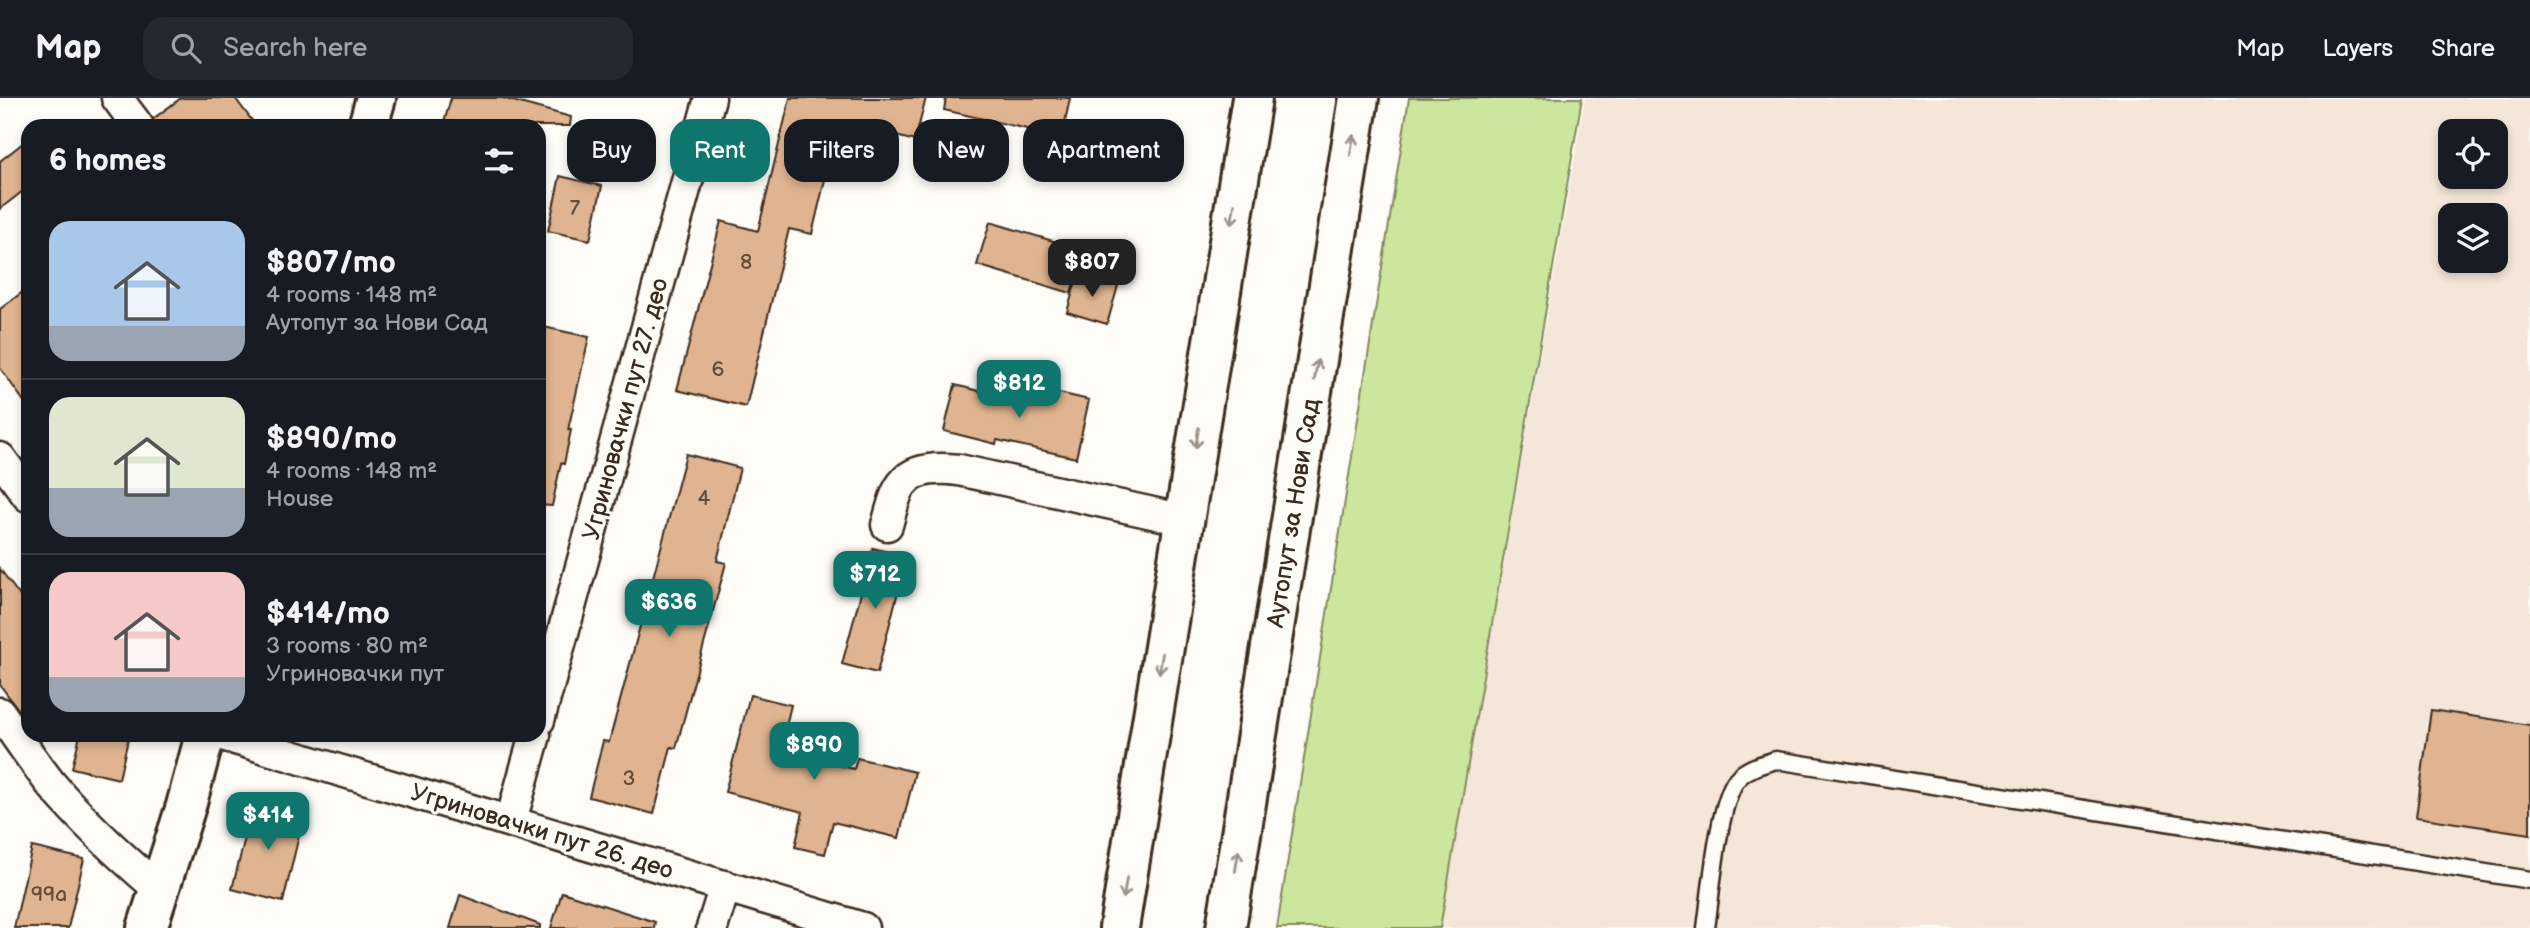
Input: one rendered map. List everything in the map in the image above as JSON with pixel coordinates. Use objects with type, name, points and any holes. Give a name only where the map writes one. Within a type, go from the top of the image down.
[{"type":"main road","points":[[370,119],[376,98]]},
{"type":"main road","points":[[1119,928],[1252,98]]},
{"type":"main road","name":"Аутопут за Нови Сад","points":[[1226,928],[1359,98]]},
{"type":"main road","points":[[147,928],[203,742]]},
{"type":"street","points":[[117,98],[133,119]]},
{"type":"street","name":"Угриновачки пут 27. део","points":[[546,695],[710,98]]},
{"type":"street","points":[[0,458],[21,486]]},
{"type":"street","points":[[887,525],[904,481],[920,472],[939,468],[959,470],[1184,520]]},
{"type":"street","points":[[0,713],[49,782],[83,820],[160,890]]},
{"type":"street","name":"Угриновачки пут 26. део","points":[[246,742],[863,928]]},
{"type":"street","points":[[511,821],[533,742]]},
{"type":"street","points":[[712,928],[725,886]]},
{"type":"lane","points":[[1706,928],[1726,802],[1738,778],[1757,766],[1776,760],[2530,880]]},
{"type":"shaded area","points":[[1585,98],[2530,98],[2530,928],[1440,928]]},
{"type":"green space","points":[[1409,98],[1582,98],[1440,928],[1277,928]]},
{"type":"building","points":[[181,98],[235,98],[251,119],[153,119]]},
{"type":"building","points":[[451,98],[502,98],[571,117],[567,119],[567,126],[546,126],[546,119],[445,119]]},
{"type":"building","points":[[790,98],[926,98],[921,119],[913,119],[913,140],[899,137],[899,119],[785,119]]},
{"type":"building","points":[[946,98],[1070,98],[1066,119],[1023,119],[1023,128],[1009,125],[1009,119],[983,119],[944,110]]},
{"type":"building","points":[[784,123],[784,182],[824,182],[812,234],[789,229],[746,407],[677,390],[721,221],[758,231]]},
{"type":"building","points":[[21,144],[21,192],[0,209],[0,161]]},
{"type":"building","points":[[560,176],[567,178],[567,182],[602,186],[590,240],[548,231]]},
{"type":"building","points":[[990,222],[1083,250],[1071,293],[977,265]]},
{"type":"building","points":[[1078,274],[1118,286],[1107,324],[1067,312]]},
{"type":"building","points":[[21,293],[21,397],[0,368],[0,309]]},
{"type":"building","points":[[546,328],[589,337],[568,430],[571,430],[564,464],[561,463],[552,506],[546,506]]},
{"type":"building","points":[[955,385],[1039,406],[1042,389],[1089,400],[1076,458],[997,440],[996,444],[944,431]]},
{"type":"building","points":[[686,454],[740,468],[717,561],[726,563],[676,748],[671,747],[654,814],[589,797],[603,741],[609,742]]},
{"type":"building","points":[[873,548],[907,557],[877,673],[842,664]]},
{"type":"building","points":[[0,569],[21,598],[21,713],[0,685]]},
{"type":"building","points":[[750,695],[791,705],[780,751],[854,769],[857,758],[915,772],[899,838],[833,822],[825,854],[795,847],[803,812],[725,792]]},
{"type":"building","points":[[2431,710],[2530,725],[2530,834],[2416,817]]},
{"type":"building","points":[[78,742],[127,742],[119,779],[72,768]]},
{"type":"building","points":[[254,802],[304,815],[283,902],[232,889]]},
{"type":"building","points":[[32,847],[84,859],[68,928],[14,928]]},
{"type":"building","points":[[562,892],[655,922],[654,928],[551,928]]},
{"type":"building","points":[[460,895],[540,925],[540,928],[450,928]]}]
